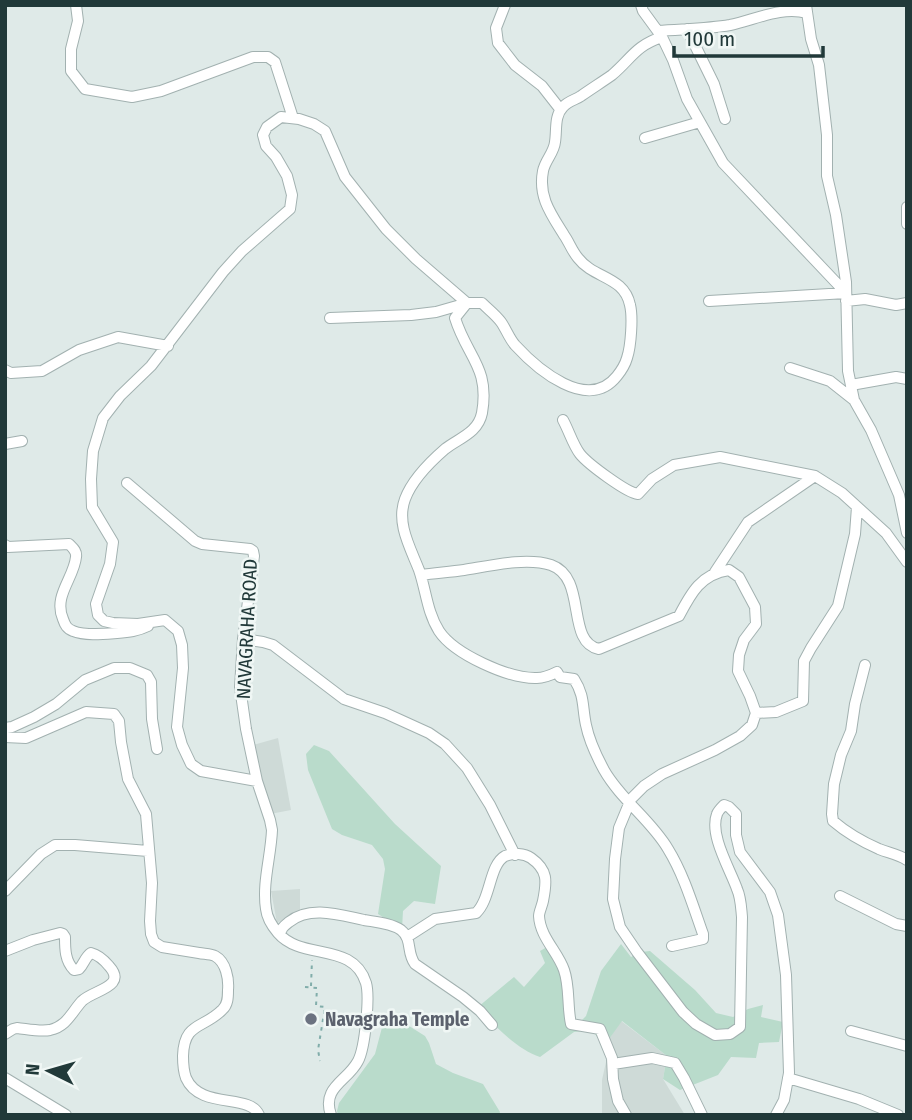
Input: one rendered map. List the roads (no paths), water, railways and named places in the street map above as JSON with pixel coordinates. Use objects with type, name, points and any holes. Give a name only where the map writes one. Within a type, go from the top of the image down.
[{"type":"street","points":[[76,5],[78,21],[71,49],[71,71],[86,89],[132,97],[161,92],[253,57],[268,57],[275,62],[293,118]]},
{"type":"street","points":[[505,5],[496,28],[498,43],[515,65],[542,86],[561,109]]},
{"type":"street","points":[[641,5],[660,34],[687,99],[723,163],[846,297]]},
{"type":"street","points":[[330,318],[436,312],[467,303],[482,303],[500,321],[512,342],[529,359],[572,388],[600,390],[612,382],[628,357],[631,309],[627,292],[618,284],[592,271],[578,258],[550,213],[542,188],[542,175],[545,163],[555,146],[556,118],[568,102],[579,98],[613,74],[641,46],[660,34],[730,25],[806,9],[819,65],[827,135],[827,176],[838,225],[846,282],[848,371],[854,400],[899,495],[907,533]]},
{"type":"street","points":[[687,29],[714,85],[725,119]]},
{"type":"street","points":[[257,781],[201,771],[191,765],[177,727],[183,668],[178,631],[164,620],[113,623],[104,621],[98,615],[96,604],[110,564],[113,542],[92,507],[93,451],[103,418],[120,396],[151,366],[223,272],[242,251],[290,209],[292,195],[287,176],[266,146],[263,135],[268,127],[281,117],[314,124],[325,131],[345,177],[378,220],[416,259],[467,303]]},
{"type":"street","points":[[645,138],[700,122]]},
{"type":"street","points":[[907,207],[907,225]]},
{"type":"street","points":[[709,301],[846,297],[896,305],[907,303]]},
{"type":"street","points":[[467,303],[455,318],[484,384],[482,416],[473,431],[448,447],[409,489],[402,511],[403,528],[421,575],[432,618],[445,639],[457,650],[487,665],[527,678],[543,678],[557,672],[560,677],[574,679],[582,691],[587,729],[605,771],[668,849],[703,934],[703,939],[672,946]]},
{"type":"street","points":[[5,370],[11,373],[42,371],[79,350],[118,337],[167,346]]},
{"type":"street","points":[[790,368],[830,381],[854,400]]},
{"type":"street","points":[[851,385],[896,377],[907,379]]},
{"type":"street","points":[[564,420],[579,453],[596,470],[631,494],[638,494],[652,479],[674,465],[720,457],[815,477],[842,493],[886,533],[907,562]]},
{"type":"street","points":[[5,444],[22,441]]},
{"type":"street","points":[[421,575],[518,562],[552,566],[564,574],[571,586],[585,641],[591,648],[599,649],[679,616],[691,592],[715,572],[748,522],[815,477]]},
{"type":"street","name":"NAVAGRAHA ROAD","points":[[127,483],[195,541],[253,551],[243,639],[241,702],[257,781],[272,830],[265,895],[266,912],[280,935]]},
{"type":"street","points":[[756,713],[776,712],[803,701],[804,661],[838,606],[855,534],[857,507]]},
{"type":"street","points":[[5,545],[69,544],[75,549],[77,556],[61,599],[61,614],[66,626],[74,632],[130,632],[140,630],[153,622]]},
{"type":"street","points":[[715,572],[729,570],[739,577],[755,607],[756,624],[744,640],[738,655],[738,671],[756,713],[752,725],[740,736],[662,774],[631,799],[619,828],[613,899],[620,927],[683,1013],[715,1035],[730,1034],[740,1027],[741,900],[720,848],[715,827],[717,812],[724,805],[736,814],[736,835],[740,852],[770,892],[778,915],[786,975],[788,1079],[784,1100],[776,1115]]},
{"type":"street","points":[[243,639],[273,645],[344,699],[385,713],[429,733],[445,744],[467,768],[490,805],[515,855]]},
{"type":"street","points":[[865,665],[851,731],[841,755],[834,784],[833,821],[859,840],[907,860]]},
{"type":"street","points":[[5,728],[34,718],[85,680],[114,668],[130,668],[146,675],[151,682],[152,719],[157,749]]},
{"type":"street","points":[[5,737],[26,738],[86,712],[114,714],[119,721],[128,779],[146,814],[152,883],[150,921],[154,942],[162,947],[215,956],[224,964],[229,985],[223,1010],[191,1030],[186,1038],[183,1067],[187,1080],[194,1089],[210,1098],[248,1104],[257,1109],[259,1115]]},
{"type":"street","points":[[5,891],[41,854],[55,845],[148,851]]},
{"type":"street","points":[[407,937],[435,919],[476,913],[484,902],[498,863],[508,855],[526,854],[540,865],[546,874],[539,916],[545,936],[564,969],[568,983],[567,1000],[571,1024],[600,1029],[610,1048],[618,1101],[626,1115]]},
{"type":"street","points":[[840,896],[907,926]]},
{"type":"street","points":[[331,1115],[329,1097],[335,1086],[358,1061],[362,1049],[368,994],[360,970],[348,959],[313,951],[287,941],[280,935],[282,928],[298,916],[313,913],[336,914],[400,929],[407,937],[410,957],[415,964],[463,997],[492,1025]]},
{"type":"street","points":[[5,951],[60,933],[65,937],[67,959],[74,970],[79,970],[91,953],[96,954],[112,969],[114,975],[112,985],[82,1001],[64,1025],[49,1031],[13,1028],[5,1034]]},
{"type":"street","points":[[851,1031],[907,1046]]},
{"type":"street","points":[[613,1065],[652,1058],[675,1063],[702,1115]]},
{"type":"street","points":[[5,1078],[66,1115]]},
{"type":"street","points":[[788,1079],[859,1099],[898,1115]]},
{"type":"place","name":"Navagraha Temple","points":[[311,1019]]}]
